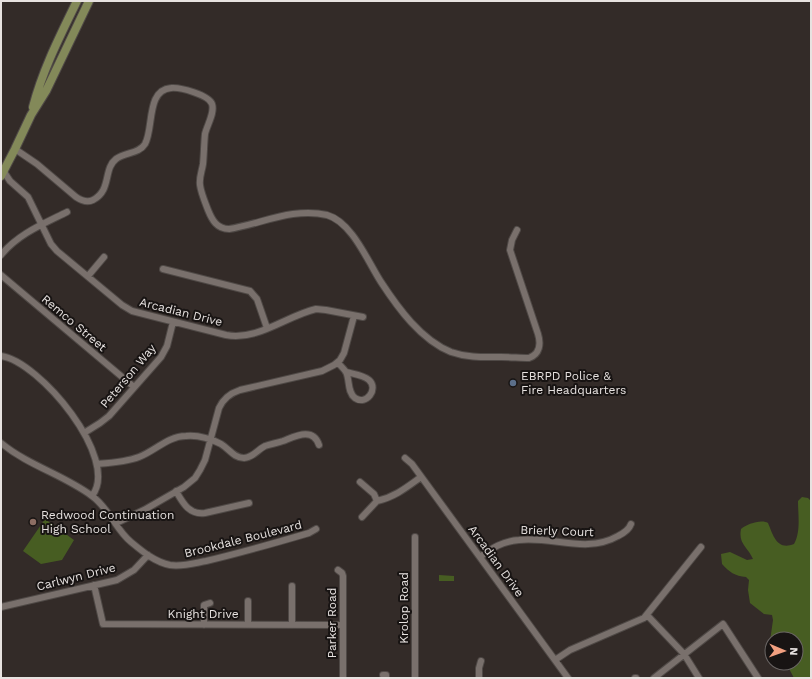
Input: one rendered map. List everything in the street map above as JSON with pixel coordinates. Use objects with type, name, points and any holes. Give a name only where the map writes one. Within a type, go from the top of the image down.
[{"type":"main road","points":[[31,115],[38,88],[48,63],[77,1]]},
{"type":"main road","points":[[2,172],[31,115],[46,91],[89,1]]},
{"type":"street","points":[[15,149],[37,164],[76,198],[84,201],[91,201],[97,198],[103,191],[114,161],[124,154],[138,150],[145,143],[155,102],[161,92],[166,88],[174,87],[203,96],[210,101],[212,109],[206,132],[199,182],[211,218],[216,224],[222,228],[229,229],[276,217],[307,214],[322,214],[338,220],[352,235],[381,283],[395,302],[420,331],[444,348],[470,357],[529,358],[534,356],[539,350],[540,343],[538,334],[510,253],[510,243],[517,230]]},
{"type":"street","name":"Arcadian Drive","points":[[2,172],[28,197],[51,244],[57,251],[127,309],[137,313],[234,336],[247,335],[316,309],[363,317]]},
{"type":"street","points":[[1,255],[17,239],[67,212]]},
{"type":"street","points":[[88,276],[104,257]]},
{"type":"street","points":[[163,269],[250,291],[256,299],[268,328]]},
{"type":"street","name":"Remco Street","points":[[1,275],[134,387]]},
{"type":"street","points":[[116,524],[144,510],[191,481],[200,470],[207,455],[220,405],[234,392],[322,371],[338,363],[346,348],[354,316]]},
{"type":"street","name":"Peterson Way","points":[[84,433],[105,420],[163,354],[173,322]]},
{"type":"street","points":[[1,356],[16,361],[25,367],[51,390],[71,412],[84,433],[93,451],[97,464],[96,491],[92,496]]},
{"type":"street","points":[[338,363],[346,372],[350,390],[354,397],[364,400],[370,396],[373,390],[371,382],[366,378],[346,372]]},
{"type":"street","points":[[97,464],[137,458],[166,441],[178,436],[191,436],[210,440],[222,445],[234,455],[244,458],[254,455],[265,446],[304,434],[315,437],[319,445]]},
{"type":"street","name":"Brookdale Boulevard","points":[[1,444],[23,459],[92,496],[107,510],[128,540],[155,560],[165,564],[176,566],[187,565],[227,556],[309,534],[316,529]]},
{"type":"street","name":"Arcadian Drive","points":[[405,458],[412,464],[568,678]]},
{"type":"street","points":[[362,516],[377,500],[390,497],[398,493],[421,477]]},
{"type":"street","points":[[360,482],[374,494],[377,500]]},
{"type":"street","points":[[176,491],[187,508],[198,513],[205,513],[249,503]]},
{"type":"street","name":"Brierly Court","points":[[480,557],[496,546],[517,540],[584,545],[601,543],[612,540],[623,534],[631,524]]},
{"type":"street","name":"Krolop Road","points":[[415,537],[415,678]]},
{"type":"street","points":[[555,660],[570,650],[635,623],[647,616],[701,547]]},
{"type":"street","name":"Carlwyn Drive","points":[[1,607],[123,578],[134,570],[148,555]]},
{"type":"street","name":"Parker Road","points":[[338,570],[343,576],[343,678]]},
{"type":"street","name":"Knight Drive","points":[[94,586],[103,624],[343,625]]},
{"type":"street","points":[[292,586],[292,625]]},
{"type":"street","points":[[248,600],[248,624]]},
{"type":"street","points":[[204,625],[204,605],[210,603]]},
{"type":"street","points":[[647,616],[684,654],[699,678]]},
{"type":"street","points":[[654,678],[723,624],[758,678]]},
{"type":"street","points":[[479,678],[479,668],[482,661]]},
{"type":"green space","points":[[802,497],[808,498],[811,501],[811,677],[794,678],[790,671],[804,671],[804,631],[771,631],[772,615],[764,614],[750,603],[748,590],[749,580],[746,577],[735,575],[727,569],[722,564],[721,554],[730,552],[747,560],[753,559],[742,542],[740,534],[741,529],[747,525],[758,522],[768,523],[776,541],[780,544],[788,546],[794,544],[798,534],[798,501]]},
{"type":"green space","points":[[45,519],[74,540],[62,560],[41,564],[23,551]]},
{"type":"green space","points":[[439,575],[454,576],[454,581],[439,581]]},
{"type":"place","name":"EBRPD Police & Fire Headquarters","points":[[513,383]]},
{"type":"place","name":"Redwood Continuation High School","points":[[33,522]]}]
